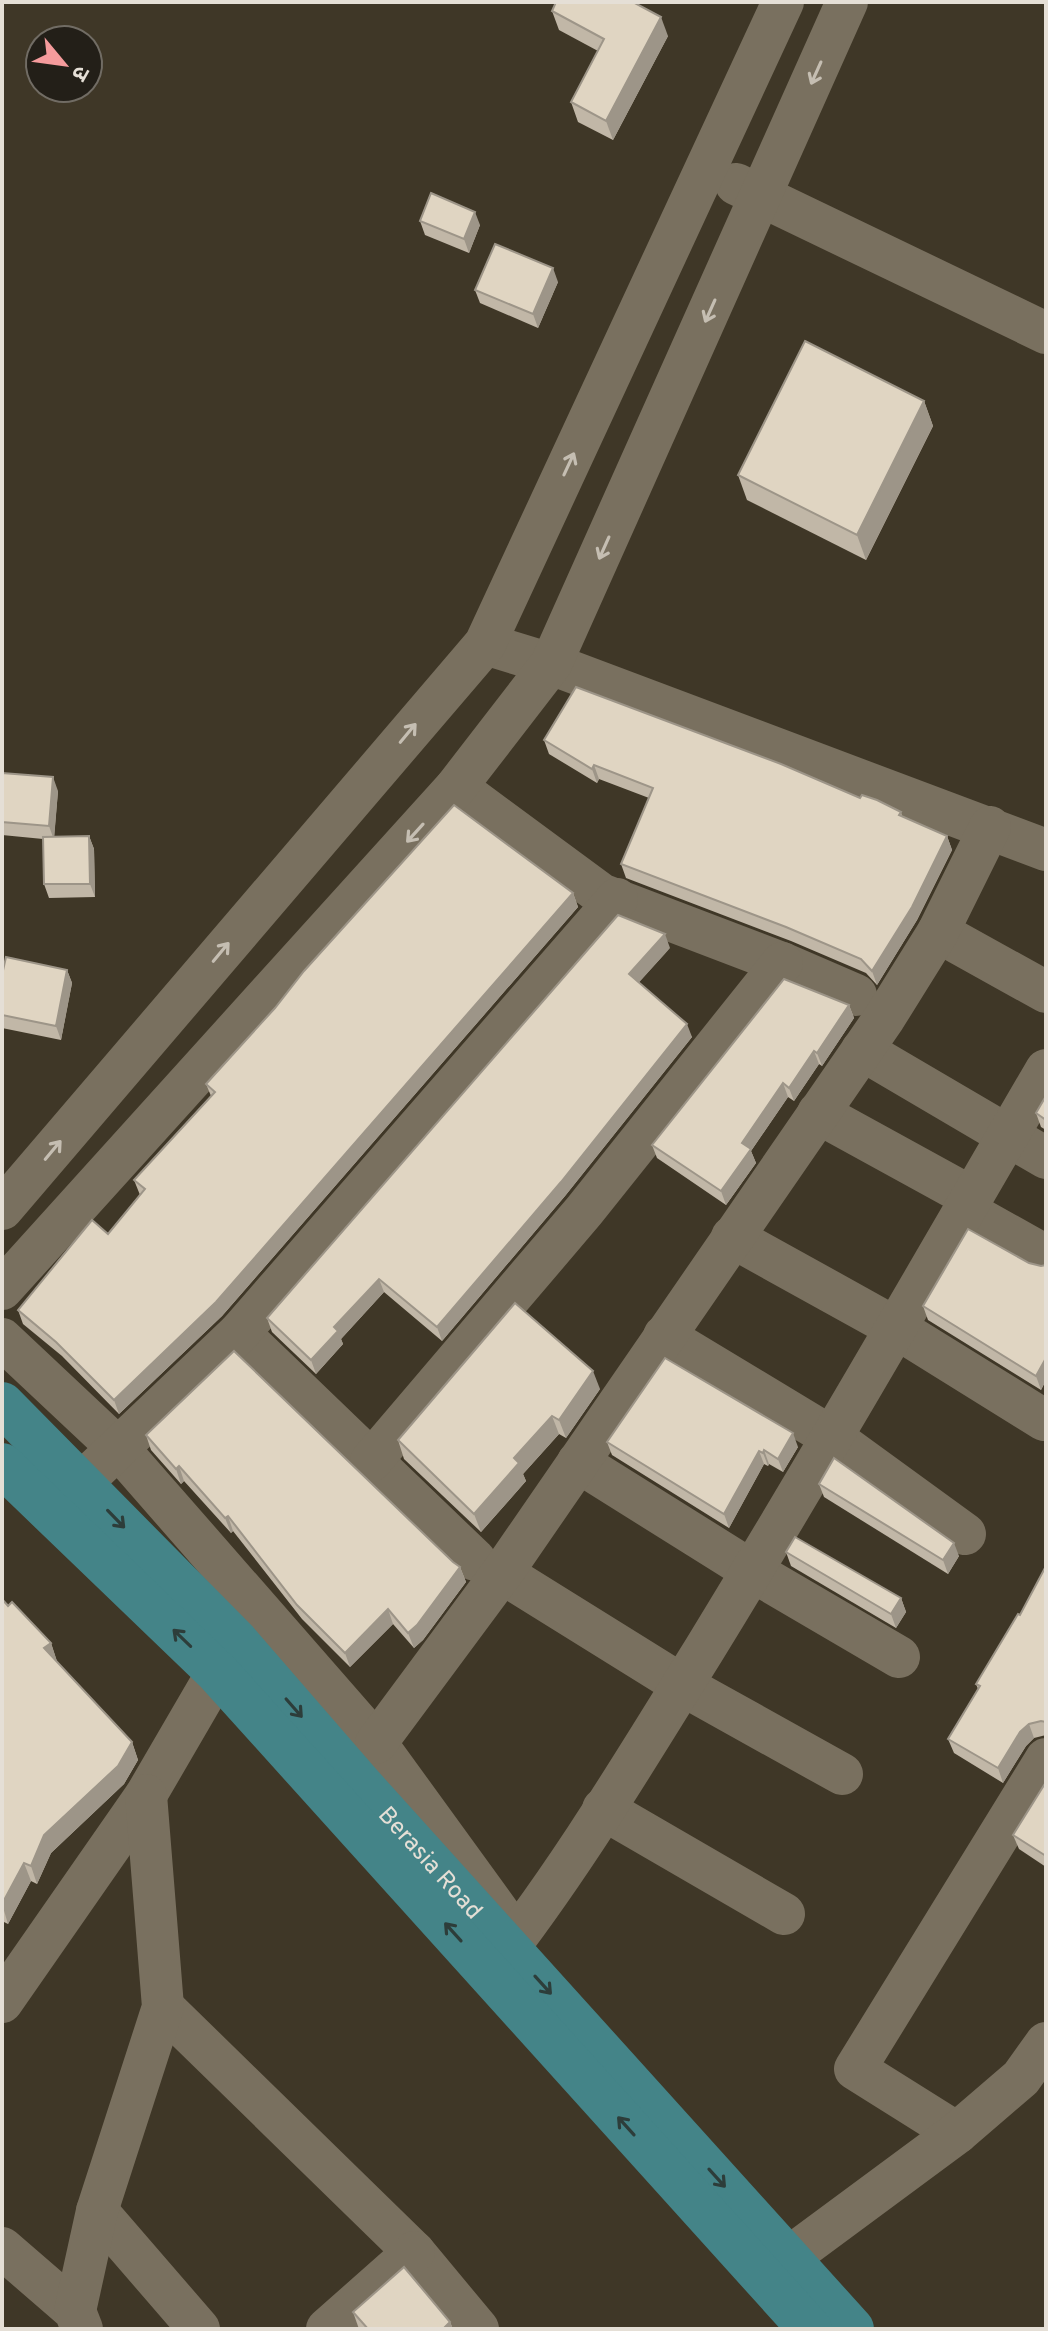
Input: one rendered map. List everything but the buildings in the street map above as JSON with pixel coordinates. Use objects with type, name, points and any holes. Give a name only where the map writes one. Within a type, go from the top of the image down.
[{"type":"main road","name":"Berasia Road","points":[[2,1404],[66,1498],[226,1657],[359,1783],[774,2267],[810,2329]]},
{"type":"main road","name":"Berasia Road","points":[[2,1465],[66,1498]]},
{"type":"main road","name":"Berasia Road","points":[[774,2267],[852,2329]]},
{"type":"street","points":[[2,1209],[485,644],[783,2]]},
{"type":"street","points":[[2,1289],[456,787],[551,664],[847,2]]},
{"type":"street","points":[[707,170],[1046,333]]},
{"type":"street","points":[[485,644],[551,664],[1046,850]]},
{"type":"street","points":[[456,787],[601,894],[782,963],[856,995]]},
{"type":"street","points":[[376,1743],[489,1566],[578,1462],[862,1050],[938,932],[990,827]]},
{"type":"street","points":[[66,1498],[239,1333],[617,899]]},
{"type":"street","points":[[938,932],[1046,992]]},
{"type":"street","points":[[371,1461],[584,1211],[782,963]]},
{"type":"street","points":[[862,1050],[1046,1158]]},
{"type":"street","points":[[2,1339],[118,1448],[376,1743],[505,1953],[603,1809],[752,1571],[833,1438],[1046,1070]]},
{"type":"street","points":[[818,1113],[1046,1256]]},
{"type":"street","points":[[732,1237],[896,1328],[1044,1420]]},
{"type":"street","points":[[239,1333],[371,1461],[489,1566],[682,1685],[842,1774]]},
{"type":"street","points":[[664,1336],[833,1438],[965,1534]]},
{"type":"street","points":[[578,1462],[752,1571],[899,1657]]},
{"type":"street","points":[[2,2002],[146,1795],[226,1657]]},
{"type":"street","points":[[957,2133],[855,2069],[1046,1759]]},
{"type":"street","points":[[79,2320],[97,2211],[163,2007],[146,1795]]},
{"type":"street","points":[[603,1809],[784,1914]]},
{"type":"street","points":[[163,2007],[414,2252],[478,2329]]},
{"type":"street","points":[[774,2267],[957,2133],[1034,2086],[1046,2043]]},
{"type":"street","points":[[97,2211],[199,2329]]},
{"type":"street","points":[[2,2248],[79,2320]]},
{"type":"street","points":[[327,2329],[414,2252]]}]
